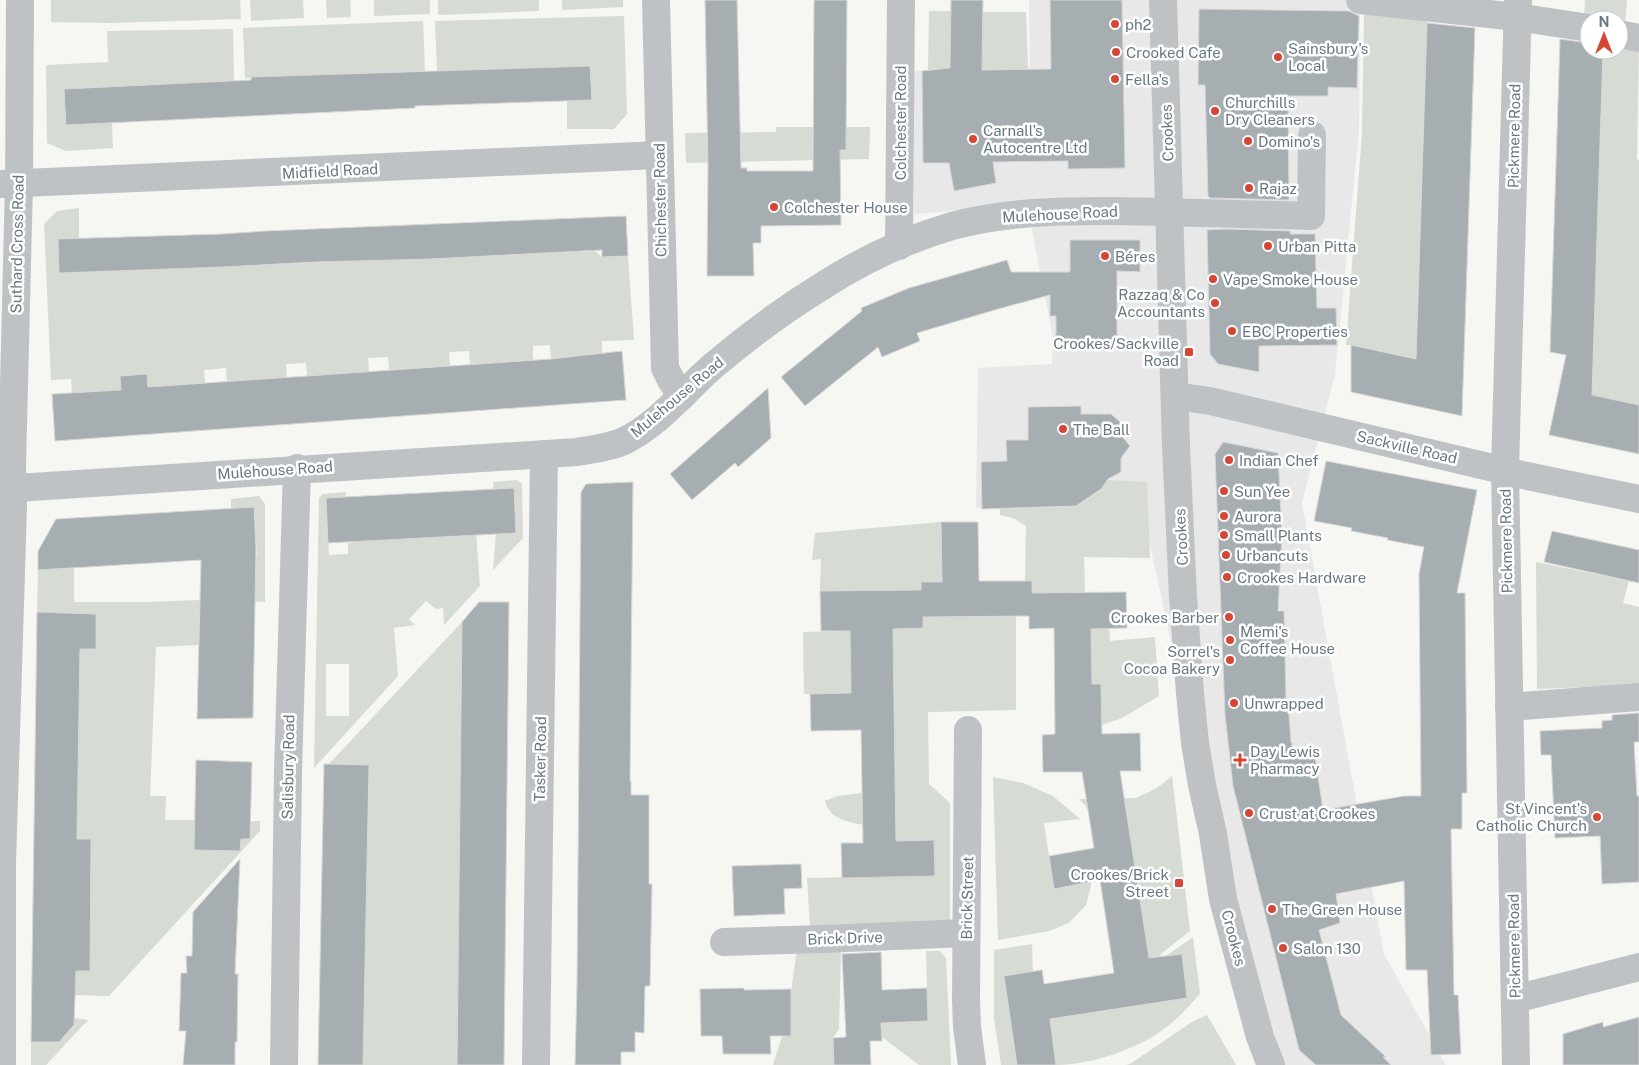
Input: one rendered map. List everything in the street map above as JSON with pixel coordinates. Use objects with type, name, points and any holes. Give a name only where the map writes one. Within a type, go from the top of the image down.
[{"type":"street","name":"Suthard Cross Road","points":[[2,1065],[1,862],[6,488],[12,466],[9,183],[20,0]]},
{"type":"street","name":"Chichester Road","points":[[656,0],[665,368],[682,396]]},
{"type":"street","name":"Colchester Road","points":[[900,246],[901,0]]},
{"type":"street","name":"Crookes","points":[[1163,0],[1183,596],[1195,743],[1213,834],[1223,900],[1255,1018],[1271,1065]]},
{"type":"street","points":[[1360,0],[1517,9],[1579,26]]},
{"type":"street","name":"Pickmere Road","points":[[1516,1065],[1505,470],[1517,9]]},
{"type":"street","name":"Mulehouse Road","points":[[6,488],[297,468],[544,454],[605,448],[623,442],[642,430],[751,335],[825,284],[860,264],[924,236],[953,226],[990,218],[1028,213],[1073,211],[1311,216],[1312,135]]},
{"type":"street","name":"Midfield Road","points":[[9,183],[256,174],[659,155]]},
{"type":"street","name":"Sackville Road","points":[[1175,396],[1210,401],[1505,470],[1639,499]]},
{"type":"street","name":"Tasker Road","points":[[536,1065],[544,454]]},
{"type":"street","name":"Salisbury Road","points":[[284,1065],[288,790],[297,468]]},
{"type":"street","points":[[1510,708],[1639,697]]},
{"type":"street","name":"Brick Street","points":[[968,730],[967,1018],[972,1065]]},
{"type":"street","name":"Brick Drive","points":[[724,942],[966,933]]},
{"type":"street","points":[[1515,999],[1639,967]]},
{"type":"shaded area","points":[[51,0],[240,0],[241,19],[110,23],[51,22]]},
{"type":"shaded area","points":[[250,0],[303,0],[304,18],[251,21]]},
{"type":"shaded area","points":[[326,0],[350,0],[351,17],[327,18]]},
{"type":"shaded area","points":[[374,0],[430,0],[430,14],[374,16]]},
{"type":"shaded area","points":[[438,0],[539,0],[539,11],[438,15]]},
{"type":"shaded area","points":[[562,0],[623,0],[623,7],[562,10]]},
{"type":"shaded area","points":[[1029,0],[1360,0],[1359,132],[1335,374],[1302,503],[1384,954],[1446,1065],[1271,1065],[1213,834],[1143,513],[976,508],[978,368],[1052,364],[1053,338],[1027,205],[914,214],[914,71],[1030,68]]},
{"type":"shaded area","points":[[1585,0],[1627,0],[1626,10],[1584,10]]},
{"type":"shaded area","points":[[929,11],[951,11],[982,37],[983,12],[1026,12],[1028,69],[928,70]]},
{"type":"shaded area","points":[[1364,13],[1427,19],[1417,315],[1465,325],[1463,368],[1346,345],[1362,133]]},
{"type":"shaded area","points":[[624,16],[627,114],[614,129],[567,129],[567,101],[591,100],[590,66],[437,71],[435,21]]},
{"type":"shaded area","points":[[423,21],[425,71],[245,78],[243,28]]},
{"type":"shaded area","points":[[233,29],[234,81],[64,89],[66,125],[112,122],[113,148],[66,151],[47,143],[46,65],[108,62],[107,31]]},
{"type":"shaded area","points":[[1629,44],[1639,45],[1637,159],[1639,160],[1639,405],[1579,393],[1593,361],[1603,60],[1629,60]]},
{"type":"shaded area","points":[[776,127],[814,127],[846,150],[846,127],[870,127],[869,159],[686,163],[685,133],[776,132]]},
{"type":"shaded area","points":[[79,208],[79,238],[58,239],[59,272],[595,251],[602,257],[628,256],[634,340],[602,341],[602,355],[551,359],[550,345],[533,346],[533,360],[470,364],[469,351],[449,352],[450,366],[389,370],[388,357],[368,358],[369,372],[307,376],[306,363],[286,364],[287,378],[227,382],[226,368],[204,370],[205,384],[149,388],[147,374],[121,376],[121,390],[72,394],[71,379],[51,380],[44,224],[57,211]]},
{"type":"shaded area","points":[[517,480],[522,484],[523,538],[493,570],[496,533],[493,482]]},
{"type":"shaded area","points":[[1107,480],[1147,482],[1150,558],[1084,557],[1085,593],[1032,593],[1025,581],[1026,526],[1015,519],[1000,515],[1000,509],[1076,507],[1101,490]]},
{"type":"shaded area","points":[[346,492],[345,497],[326,498],[329,555],[348,554],[348,543],[367,540],[476,534],[480,586],[444,625],[443,608],[436,609],[426,601],[409,619],[415,625],[394,628],[398,676],[314,768],[319,498],[322,494]],"holes":[[[326,664],[349,664],[349,716],[326,716]]]},
{"type":"shaded area","points":[[259,496],[265,504],[265,602],[237,601],[234,557],[257,556],[254,508],[231,509],[231,499]]},
{"type":"shaded area","points":[[941,522],[942,582],[921,583],[921,590],[820,591],[821,559],[812,560],[815,533]]},
{"type":"shaded area","points":[[1536,562],[1629,581],[1623,603],[1639,607],[1639,685],[1537,689]]},
{"type":"shaded area","points":[[74,567],[74,602],[200,600],[199,645],[156,647],[150,796],[166,796],[165,820],[195,820],[194,850],[250,821],[260,821],[260,831],[109,996],[74,995],[75,971],[90,971],[91,840],[77,839],[80,649],[96,648],[96,614],[37,613],[38,570]]},
{"type":"shaded area","points":[[1016,616],[1016,710],[928,712],[929,784],[950,803],[950,922],[810,928],[807,878],[935,876],[934,840],[896,841],[894,672],[887,629],[923,628],[923,617]]},
{"type":"shaded area","points":[[462,622],[457,1065],[363,1065],[369,765],[329,764]]},
{"type":"shaded area","points":[[1091,628],[1109,628],[1110,641],[1155,637],[1159,696],[1122,718],[1102,725],[1101,684],[1092,684]]},
{"type":"shaded area","points":[[850,631],[851,693],[804,694],[803,632]]},
{"type":"shaded area","points":[[1172,776],[1190,931],[1159,957],[1149,959],[1089,813],[1079,799],[1136,798],[1157,788]]},
{"type":"shaded area","points":[[993,777],[1023,783],[1053,796],[1080,819],[1044,823],[1054,889],[1092,882],[1086,905],[1069,923],[1049,931],[998,940]]},
{"type":"shaded area","points":[[862,793],[863,825],[834,815],[827,807],[825,801],[838,796]]},
{"type":"shaded area","points":[[1193,937],[1200,994],[1177,1018],[1150,1038],[1125,1050],[1097,1059],[1056,1065],[1050,1019],[1186,998],[1182,954],[1166,956]]},
{"type":"shaded area","points":[[1032,944],[1033,972],[1004,976],[1017,1065],[1001,1065],[994,1018],[994,950]]},
{"type":"shaded area","points":[[797,949],[841,949],[839,1029],[833,1038],[834,1065],[773,1065],[787,1020]]},
{"type":"shaded area","points":[[926,951],[940,951],[946,958],[951,1065],[919,1065],[882,1037],[882,1023],[928,1021]]},
{"type":"shaded area","points":[[1207,1015],[1236,1065],[1126,1065],[1192,1022]]},
{"type":"shaded area","points":[[74,1018],[88,1020],[46,1065],[31,1065],[31,1042],[58,1042],[74,1026]]},
{"type":"building","points":[[705,0],[737,0],[741,168],[747,168],[747,171],[813,171],[814,0],[847,0],[846,150],[840,150],[841,225],[761,226],[761,243],[753,243],[754,276],[707,276],[708,168]]},
{"type":"building","points":[[951,0],[983,0],[982,70],[1051,69],[1050,0],[1122,0],[1125,168],[1068,169],[1068,161],[993,162],[996,183],[954,191],[949,163],[923,163],[922,71],[950,68]]},
{"type":"building","points":[[1199,9],[1349,11],[1359,16],[1357,88],[1328,87],[1328,96],[1288,96],[1289,200],[1210,198],[1208,196],[1205,85],[1198,85]]},
{"type":"building","points":[[1427,23],[1475,28],[1462,416],[1351,392],[1351,345],[1416,359]]},
{"type":"building","points":[[1560,39],[1579,42],[1579,60],[1603,60],[1592,395],[1639,405],[1639,454],[1549,435],[1566,355],[1550,352]]},
{"type":"building","points":[[590,66],[592,100],[415,106],[415,108],[66,125],[64,89],[251,80],[251,77]]},
{"type":"building","points":[[626,216],[628,256],[602,257],[602,250],[430,259],[59,273],[58,239],[222,234]]},
{"type":"building","points":[[1207,230],[1290,231],[1290,234],[1315,234],[1317,308],[1336,308],[1337,345],[1259,346],[1259,372],[1218,364],[1210,354]]},
{"type":"building","points":[[1070,240],[1140,240],[1140,272],[1117,271],[1117,340],[1056,341],[1056,316],[1050,316],[1050,295],[917,333],[920,341],[882,357],[878,347],[805,406],[781,377],[862,311],[861,308],[909,288],[1007,260],[1011,272],[1070,272]]},
{"type":"building","points":[[622,351],[626,400],[55,441],[52,394],[121,390],[120,376],[147,374],[148,387],[551,359]]},
{"type":"building","points":[[768,388],[771,438],[738,467],[735,463],[692,500],[670,474]]},
{"type":"building","points":[[1081,406],[1081,414],[1111,414],[1120,422],[1120,434],[1130,446],[1121,458],[1121,472],[1108,479],[1101,489],[1076,506],[982,509],[981,462],[1007,461],[1006,440],[1028,440],[1028,407]]},
{"type":"building","points":[[1223,442],[1278,453],[1282,534],[1278,611],[1284,611],[1286,701],[1288,701],[1292,753],[1314,749],[1323,810],[1404,796],[1421,796],[1419,574],[1424,547],[1351,531],[1352,528],[1314,521],[1326,461],[1477,490],[1457,593],[1465,593],[1467,793],[1462,793],[1462,829],[1451,829],[1454,995],[1458,995],[1461,1054],[1431,1055],[1427,970],[1406,970],[1404,881],[1336,894],[1340,923],[1319,930],[1341,1015],[1386,1057],[1383,1057],[1391,1065],[1316,1065],[1299,1050],[1233,786],[1225,715],[1215,454]]},
{"type":"building","points":[[633,482],[630,781],[631,795],[649,795],[649,884],[652,884],[650,986],[645,986],[644,1033],[635,1032],[635,1052],[621,1052],[621,1065],[575,1065],[581,492],[586,484]]},
{"type":"building","points":[[514,488],[516,533],[328,543],[326,498]]},
{"type":"building","points":[[254,507],[256,548],[253,718],[197,719],[201,560],[38,570],[38,551],[56,519]]},
{"type":"building","points":[[941,522],[978,522],[979,581],[1032,581],[1032,593],[1126,592],[1127,628],[1091,629],[1092,684],[1101,684],[1102,734],[1140,733],[1141,771],[1120,771],[1149,958],[1182,954],[1187,998],[1050,1019],[1056,1065],[1017,1065],[1004,976],[1042,970],[1044,984],[1114,973],[1100,880],[1054,889],[1049,856],[1094,848],[1082,772],[1043,772],[1042,735],[1055,734],[1054,628],[1029,629],[1029,616],[923,617],[923,628],[893,629],[896,841],[934,840],[935,876],[842,878],[841,843],[863,843],[861,730],[811,731],[810,694],[851,693],[850,631],[821,631],[820,591],[921,590],[921,582],[942,582]]},
{"type":"building","points":[[1552,531],[1639,550],[1639,583],[1544,562]]},
{"type":"building","points":[[479,602],[509,602],[504,1065],[457,1065],[462,622]]},
{"type":"building","points":[[37,612],[96,614],[96,649],[80,649],[77,839],[91,839],[90,971],[76,971],[74,1025],[59,1042],[31,1042]]},
{"type":"building","name":"St Vincent's Catholic Church","points":[[1639,713],[1639,742],[1634,742],[1637,796],[1639,796],[1639,882],[1602,884],[1600,836],[1555,838],[1551,755],[1541,755],[1540,731],[1602,728],[1602,721],[1612,720],[1612,715]]},
{"type":"building","points":[[196,760],[252,762],[250,839],[241,839],[240,851],[194,850]]},
{"type":"building","points":[[324,764],[369,765],[363,1065],[318,1065]]},
{"type":"building","points":[[240,859],[235,974],[238,974],[235,1065],[183,1065],[186,1031],[179,1031],[181,973],[187,973],[186,956],[192,956],[193,912]]},
{"type":"building","points":[[801,864],[802,888],[784,889],[785,914],[734,916],[732,866]]},
{"type":"building","points":[[881,952],[882,990],[927,988],[928,1021],[881,1023],[882,1041],[870,1041],[871,1065],[834,1065],[833,1038],[846,1037],[842,954]]},
{"type":"building","points":[[744,988],[744,990],[791,989],[791,1036],[770,1036],[771,1054],[723,1054],[722,1036],[701,1036],[700,989]]},
{"type":"building","points":[[1639,1017],[1639,1065],[1563,1065],[1563,1034],[1603,1022],[1603,1027]]},
{"type":"place","name":"ph2","points":[[1115,24]]},
{"type":"place","name":"Crooked Cafe","points":[[1116,52]]},
{"type":"place","name":"Sainsbury's Local","points":[[1278,57]]},
{"type":"place","name":"Fella's","points":[[1115,79]]},
{"type":"place","name":"Churchills Dry Cleaners","points":[[1215,111]]},
{"type":"place","name":"Carnall's Autocentre Ltd","points":[[973,139]]},
{"type":"place","name":"Domino's","points":[[1248,141]]},
{"type":"place","name":"Rajaz","points":[[1249,188]]},
{"type":"place","name":"Colchester House","points":[[774,207]]},
{"type":"place","name":"Urban Pitta","points":[[1268,246]]},
{"type":"place","name":"Béres","points":[[1105,256]]},
{"type":"place","name":"Vape Smoke House","points":[[1213,279]]},
{"type":"place","name":"Razzaq & Co Accountants","points":[[1215,303]]},
{"type":"place","name":"EBC Properties","points":[[1232,331]]},
{"type":"place","name":"Crookes/Sackville Road","points":[[1189,352]]},
{"type":"place","name":"The Ball","points":[[1063,429]]},
{"type":"place","name":"Indian Chef","points":[[1229,460]]},
{"type":"place","name":"Sun Yee","points":[[1224,491]]},
{"type":"place","name":"Aurora","points":[[1224,516]]},
{"type":"place","name":"Small Plants","points":[[1224,535]]},
{"type":"place","name":"Urbancuts","points":[[1226,555]]},
{"type":"place","name":"Crookes Hardware","points":[[1227,577]]},
{"type":"place","name":"Crookes Barber","points":[[1229,617]]},
{"type":"place","name":"Memi's Coffee House","points":[[1230,640]]},
{"type":"place","name":"Sorrel's Cocoa Bakery","points":[[1230,660]]},
{"type":"place","name":"Unwrapped","points":[[1234,703]]},
{"type":"place","name":"Day Lewis Pharmacy","points":[[1240,760]]},
{"type":"place","name":"Crust at Crookes","points":[[1249,813]]},
{"type":"place","name":"St Vincent's Catholic Church","points":[[1597,817]]},
{"type":"place","name":"Crookes/Brick Street","points":[[1179,883]]},
{"type":"place","name":"The Green House","points":[[1272,909]]},
{"type":"place","name":"Salon 130","points":[[1283,948]]}]
